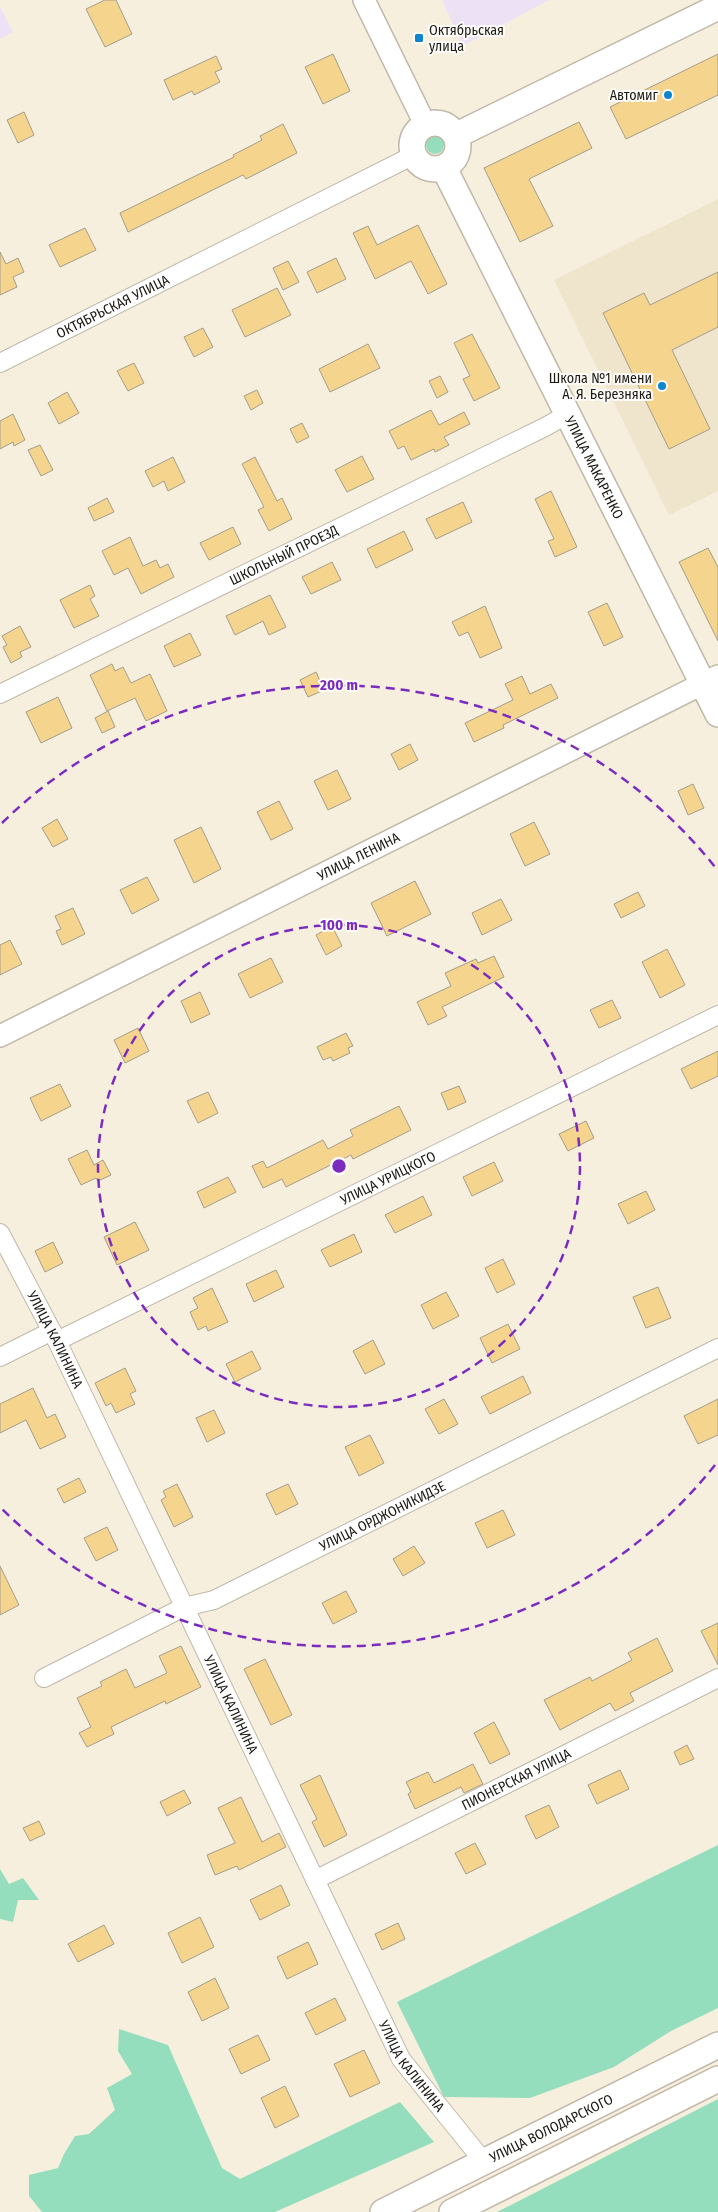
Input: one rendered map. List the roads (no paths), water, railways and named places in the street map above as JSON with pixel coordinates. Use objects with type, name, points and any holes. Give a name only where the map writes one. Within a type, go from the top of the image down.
[{"type":"main road","points":[[457,135],[718,7]]},
{"type":"main road","points":[[443,123],[457,135],[459,144],[458,154],[444,168],[426,167],[414,155],[413,138],[425,124],[443,123]]},
{"type":"main road","name":"УЛИЦА МАКАРЕНКО","points":[[444,168],[568,414],[710,680],[718,714]]},
{"type":"main road","name":"УЛИЦА ВОЛОДАРСКОГО","points":[[383,2212],[718,2045]]},
{"type":"main road","points":[[452,2212],[718,2079]]},
{"type":"street","points":[[364,0],[425,124]]},
{"type":"street","name":"ОКТЯБРЬСКАЯ УЛИЦА","points":[[0,363],[414,155]]},
{"type":"street","name":"ШКОЛЬНЫЙ ПРОЕЗД","points":[[0,694],[568,414]]},
{"type":"street","name":"УЛИЦА ЛЕНИНА","points":[[0,1036],[710,680]]},
{"type":"street","name":"УЛИЦА УРИЦКОГО","points":[[0,1356],[54,1336],[718,1015]]},
{"type":"street","name":"УЛИЦА КАЛИНИНА","points":[[0,1232],[54,1336],[401,2059],[484,2162]]},
{"type":"street","name":"УЛИЦА ОРДЖОНИКИДЗЕ","points":[[44,1678],[184,1607],[214,1600],[718,1348]]},
{"type":"street","name":"ПИОНЕРСКАЯ УЛИЦА","points":[[315,1880],[718,1678]]},
{"type":"place","name":"Октябрьская улица","points":[[419,38]]},
{"type":"place","name":"Автомиг","points":[[668,95]]},
{"type":"place","name":"Школа №1 имени А. Я. Березняка","points":[[662,386]]}]
